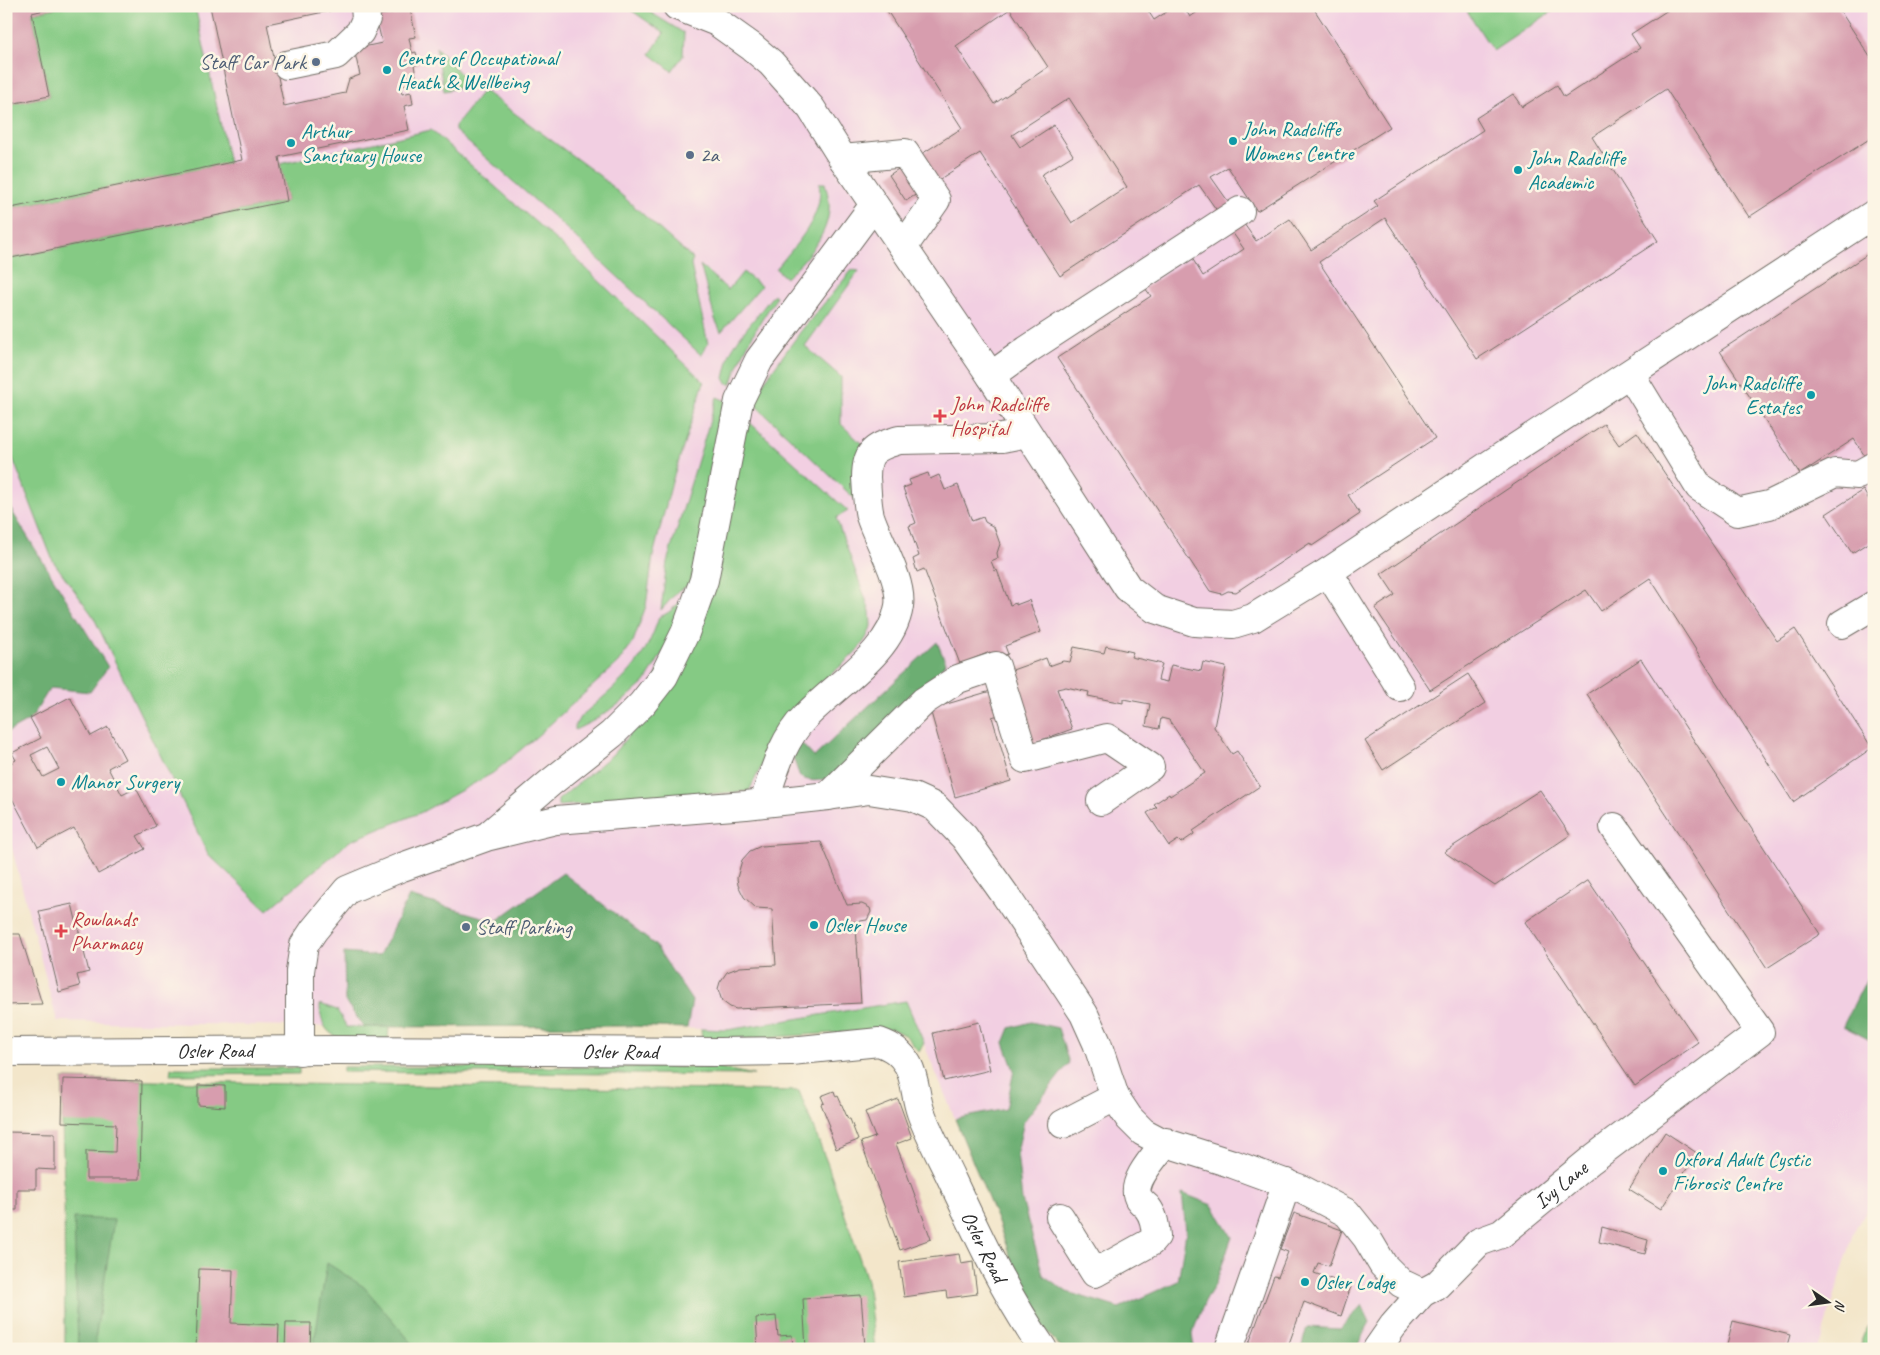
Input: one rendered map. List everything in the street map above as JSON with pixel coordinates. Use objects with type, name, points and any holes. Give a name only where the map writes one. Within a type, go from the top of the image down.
[{"type":"street","points":[[287,65],[336,55],[360,32],[366,19],[365,6]]},
{"type":"street","points":[[678,6],[722,14],[793,86],[811,108],[843,160],[904,246],[991,376],[1128,588],[1155,609],[1194,622],[1233,624],[1253,618],[1328,572],[1874,214]]},
{"type":"street","points":[[843,160],[905,154],[936,200],[904,246]]},
{"type":"street","points":[[486,837],[612,734],[642,704],[664,676],[685,633],[704,580],[739,401],[759,360],[874,205]]},
{"type":"street","points":[[991,376],[1027,350],[1240,211]]},
{"type":"street","points":[[1630,374],[1699,487],[1737,512],[1769,505],[1836,473],[1858,475],[1874,466]]},
{"type":"street","points":[[764,802],[777,763],[789,737],[804,717],[870,658],[886,638],[897,618],[900,597],[870,515],[866,471],[872,454],[884,445],[899,440],[1002,438],[1027,433]]},
{"type":"street","points":[[1328,572],[1400,686]]},
{"type":"street","points":[[1842,624],[1874,605]]},
{"type":"street","points":[[828,796],[924,701],[958,679],[996,666],[1025,758],[1107,738],[1150,767],[1101,801]]},
{"type":"street","points":[[300,1051],[300,971],[304,945],[347,890],[402,867],[486,837],[556,820],[746,805],[869,790],[913,797],[935,807],[949,820],[964,837],[1006,896],[1084,1014],[1097,1043],[1115,1097],[1129,1118],[1143,1132],[1166,1142],[1287,1184],[1325,1200],[1347,1213],[1367,1238],[1383,1265],[1401,1284],[1422,1293]]},
{"type":"street","name":"Ivy Lane","points":[[1377,1349],[1393,1326],[1422,1293],[1437,1285],[1479,1242],[1501,1234],[1591,1160],[1760,1032],[1614,827]]},
{"type":"street","name":"Osler Road","points":[[6,1052],[719,1052],[791,1051],[879,1042],[891,1046],[901,1054],[914,1078],[921,1112],[979,1238],[1032,1333],[1043,1349]]},
{"type":"street","points":[[1063,1124],[1115,1097]]},
{"type":"street","points":[[1060,1217],[1095,1273],[1151,1242],[1156,1236],[1155,1220],[1138,1198],[1136,1188],[1142,1173],[1166,1142]]},
{"type":"street","points":[[1229,1349],[1287,1184]]},
{"type":"shaded area","name":"John Radcliffe Hospital","points":[[6,6],[1874,6],[1874,1198],[1856,1227],[1818,1349],[1062,1349],[1031,1314],[997,1220],[906,1001],[727,1030],[626,1026],[347,1027],[57,1021],[6,826]]},
{"type":"green space","points":[[65,6],[195,6],[229,163],[6,209],[6,105],[49,96],[32,13]]},
{"type":"green space","points":[[625,6],[640,6],[684,33],[683,56],[672,71],[650,54],[664,33]]},
{"type":"green space","points":[[1464,6],[1560,6],[1493,51]]},
{"type":"green space","points":[[436,47],[471,85],[444,91]]},
{"type":"green space","points":[[483,90],[600,176],[693,259],[691,265],[708,344],[701,355],[554,217],[455,131],[455,126]]},
{"type":"green space","points":[[431,130],[567,250],[704,382],[672,482],[653,556],[646,606],[633,642],[618,663],[493,773],[422,812],[350,841],[267,910],[208,854],[93,616],[53,561],[6,441],[6,259],[287,201],[280,164]]},
{"type":"green space","points":[[819,183],[825,183],[829,203],[824,230],[814,247],[786,278],[776,269],[800,240],[813,218],[820,195]]},
{"type":"green space","points":[[700,265],[728,290],[743,272],[761,286],[721,332],[715,319]]},
{"type":"green space","points":[[852,270],[859,271],[805,346],[841,377],[841,424],[863,445],[856,500],[753,403],[766,379],[801,331]]},
{"type":"green space","points":[[774,294],[776,296],[775,300],[750,341],[731,385],[724,378],[730,353],[739,338]]},
{"type":"green space","points":[[717,397],[726,401],[693,583],[678,591],[661,610],[667,562]]},
{"type":"green space","points":[[747,420],[848,511],[836,518],[870,611],[871,626],[867,637],[849,658],[814,688],[796,707],[765,759],[749,791],[558,806],[558,800],[612,755],[640,722]]},
{"type":"green space","points":[[6,492],[13,513],[108,667],[90,692],[50,688],[31,719],[6,733]]},
{"type":"green space","points":[[689,592],[672,637],[645,682],[622,702],[575,730],[580,717],[628,674],[637,662],[653,635],[659,617],[672,610]]},
{"type":"green space","points":[[937,642],[946,663],[849,762],[833,775],[821,780],[807,780],[800,777],[793,758],[798,740],[814,757]]},
{"type":"green space","points":[[563,873],[655,945],[692,1001],[687,1028],[626,1026],[364,1027],[345,1001],[344,953],[379,956],[409,896],[496,921]]},
{"type":"green space","points":[[1874,964],[1874,1042],[1843,1026]]},
{"type":"green space","points":[[906,1001],[924,1043],[919,1052],[906,1036],[892,1029],[702,1042],[701,1029],[727,1030]]},
{"type":"green space","points":[[320,1004],[337,1010],[347,1027],[389,1027],[388,1040],[352,1040],[333,1035],[326,1028]]},
{"type":"green space","points":[[1031,1022],[1058,1028],[1069,1063],[1024,1121],[1017,1152],[1022,1200],[1043,1275],[1067,1292],[1119,1308],[1178,1281],[1186,1232],[1182,1193],[1212,1205],[1232,1237],[1215,1285],[1205,1301],[1192,1334],[1194,1349],[1062,1349],[1031,1314],[997,1220],[955,1119],[1006,1109],[1014,1070],[1004,1043],[1010,1028]]},
{"type":"green space","points":[[343,1067],[715,1067],[754,1075],[343,1072]]},
{"type":"green space","points":[[171,1068],[299,1068],[299,1074],[170,1075]]},
{"type":"green space","points":[[63,1079],[799,1091],[828,1165],[867,1280],[875,1349],[65,1349]]},
{"type":"green space","points":[[74,1218],[114,1220],[95,1340],[98,1349],[78,1349]]},
{"type":"green space","points":[[327,1263],[364,1287],[417,1349],[313,1349]]},
{"type":"green space","points":[[1362,1305],[1370,1322],[1355,1349],[1301,1349],[1307,1327],[1340,1329]]},
{"type":"green space","points":[[1872,1322],[1874,1324],[1874,1349],[1858,1349],[1864,1334]]},
{"type":"building","points":[[6,6],[61,6],[32,13],[49,96],[6,105]]},
{"type":"building","name":"Arthur Sanctuary House","points":[[210,6],[338,6],[338,9],[267,24],[284,106],[345,93],[349,79],[360,75],[354,49],[382,43],[376,16],[410,9],[416,37],[409,38],[412,53],[416,52],[418,64],[414,65],[417,82],[400,86],[402,94],[411,92],[413,104],[404,106],[409,130],[279,157],[287,201],[6,259],[6,209],[242,160]]},
{"type":"building","points":[[884,6],[1145,6],[1154,20],[1176,6],[1183,6],[1190,17],[1206,6],[1312,6],[1390,127],[1257,211],[1228,167],[1211,177],[1256,241],[1290,219],[1311,250],[1378,206],[1374,201],[1483,130],[1476,118],[1513,94],[1522,107],[1557,85],[1564,97],[1640,48],[1631,34],[1674,6],[1837,6],[1872,60],[1874,59],[1874,136],[1749,217],[1666,89],[1592,137],[1658,241],[1477,359],[1385,218],[1319,262],[1435,438],[1348,495],[1360,514],[1312,546],[1310,543],[1236,592],[1228,591],[1222,594],[1210,591],[1057,358],[1151,296],[1145,288],[1192,258],[1203,276],[1244,249],[1199,185],[1060,276],[980,153],[906,201],[889,175],[962,128]],"holes":[[[1010,9],[1048,67],[994,104],[956,46]],[[1069,98],[1127,187],[1072,223],[1041,175],[1073,155],[1054,125],[1020,147],[1012,135]]]},
{"type":"building","name":"John Radcliffe Estates","points":[[1874,250],[1874,453],[1866,458],[1854,439],[1800,474],[1720,351]]},
{"type":"building","points":[[1604,424],[1619,445],[1637,432],[1777,641],[1795,629],[1872,748],[1793,802],[1650,578],[1601,611],[1586,590],[1430,690],[1375,608],[1395,595],[1381,574]]},
{"type":"building","points":[[928,473],[930,479],[939,475],[945,490],[958,485],[972,521],[983,517],[985,522],[994,527],[1000,544],[997,553],[998,558],[991,561],[995,571],[997,570],[1010,605],[1016,603],[1016,605],[1029,600],[1041,632],[1005,646],[1008,654],[993,660],[990,652],[960,664],[924,569],[917,572],[913,559],[919,556],[909,526],[916,523],[903,488],[911,485],[909,480]]},
{"type":"building","points":[[1863,490],[1874,508],[1874,539],[1852,553],[1826,514]]},
{"type":"building","points":[[1106,646],[1133,652],[1131,657],[1162,664],[1158,680],[1167,682],[1171,665],[1201,671],[1203,662],[1226,667],[1214,727],[1232,754],[1237,751],[1260,786],[1193,831],[1194,834],[1181,843],[1178,840],[1169,846],[1147,813],[1157,807],[1154,804],[1205,773],[1169,720],[1161,718],[1159,729],[1146,726],[1150,704],[1123,699],[1123,703],[1088,696],[1089,692],[1066,687],[1057,689],[1072,729],[1033,743],[1007,672],[1046,658],[1049,666],[1063,661],[1070,662],[1074,647],[1104,653]]},
{"type":"building","points":[[1641,659],[1820,934],[1767,968],[1587,694]]},
{"type":"building","points":[[1468,674],[1486,703],[1383,770],[1365,741]]},
{"type":"building","points":[[994,690],[1002,714],[992,717],[1011,781],[955,797],[930,709]]},
{"type":"building","name":"Manor Surgery","points":[[70,697],[91,736],[108,727],[125,759],[108,768],[122,795],[136,788],[156,826],[137,836],[145,849],[98,874],[74,828],[38,847],[6,787],[6,766],[16,760],[12,753],[41,738],[30,718]],"holes":[[[47,747],[59,769],[43,777],[31,755]]]},
{"type":"building","points":[[1540,790],[1570,835],[1495,886],[1444,852]]},
{"type":"building","name":"Osler House","points":[[821,842],[847,905],[862,904],[870,908],[871,912],[867,920],[853,922],[856,927],[861,1003],[736,1009],[730,1007],[722,1001],[718,989],[720,982],[727,972],[740,967],[776,965],[772,909],[756,908],[744,897],[737,878],[742,860],[750,851],[761,846]]},
{"type":"building","points":[[1588,880],[1698,1042],[1635,1086],[1525,922]]},
{"type":"building","name":"Rowlands Pharmacy","points":[[72,904],[89,972],[77,975],[80,986],[59,992],[39,911]]},
{"type":"building","points":[[6,934],[20,934],[42,1004],[6,1005]]},
{"type":"building","points":[[979,1022],[990,1070],[944,1081],[933,1033]]},
{"type":"building","points":[[63,1079],[142,1081],[140,1179],[86,1179],[86,1151],[115,1152],[116,1124],[62,1122]]},
{"type":"building","points":[[198,1085],[225,1086],[225,1107],[198,1105]]},
{"type":"building","points":[[834,1091],[848,1119],[850,1119],[858,1140],[836,1149],[828,1127],[830,1126],[821,1104],[824,1103],[821,1096]]},
{"type":"building","points":[[898,1099],[912,1138],[896,1144],[931,1239],[900,1250],[861,1142],[875,1137],[865,1112]]},
{"type":"building","points":[[6,1132],[55,1133],[55,1170],[36,1169],[36,1189],[17,1189],[17,1210],[6,1210]]},
{"type":"building","name":"Oxford Adult Cystic Fibrosis Centre","points":[[1665,1132],[1697,1153],[1661,1209],[1629,1189]]},
{"type":"building","name":"Osler Lodge","points":[[1294,1213],[1342,1230],[1329,1266],[1318,1263],[1314,1273],[1351,1286],[1341,1316],[1304,1302],[1287,1349],[1254,1349],[1248,1346],[1274,1276],[1278,1277],[1288,1252],[1280,1249]]},
{"type":"building","points":[[1602,1227],[1648,1240],[1645,1254],[1599,1242]]},
{"type":"building","points":[[959,1254],[961,1264],[973,1262],[977,1294],[947,1298],[946,1291],[904,1297],[899,1262]]},
{"type":"building","points":[[199,1269],[233,1270],[231,1323],[279,1325],[278,1349],[196,1349]]},
{"type":"building","points":[[861,1295],[865,1347],[806,1349],[803,1299]]},
{"type":"building","points":[[776,1316],[778,1336],[792,1335],[793,1349],[758,1349],[756,1318]]},
{"type":"building","points":[[1733,1321],[1790,1335],[1786,1349],[1726,1349]]},
{"type":"building","points":[[286,1323],[311,1323],[310,1349],[285,1349]]},
{"type":"place","name":"Staff Car Park","points":[[316,62]]},
{"type":"place","name":"Centre of Occupational Heath & Wellbeing","points":[[387,70]]},
{"type":"place","name":"John Radcliffe Womens Centre","points":[[1233,141]]},
{"type":"place","name":"Arthur Sanctuary House","points":[[291,143]]},
{"type":"place","name":"2a","points":[[690,155]]},
{"type":"place","name":"John Radcliffe Academic","points":[[1518,170]]},
{"type":"place","name":"John Radcliffe Estates","points":[[1811,395]]},
{"type":"place","name":"John Radcliffe Hospital","points":[[940,416]]},
{"type":"place","name":"Manor Surgery","points":[[61,782]]},
{"type":"place","name":"Osler House","points":[[814,925]]},
{"type":"place","name":"Staff Parking","points":[[466,927]]},
{"type":"place","name":"Rowlands Pharmacy","points":[[61,931]]},
{"type":"place","name":"Oxford Adult Cystic Fibrosis Centre","points":[[1663,1171]]},
{"type":"place","name":"Osler Lodge","points":[[1305,1282]]}]
